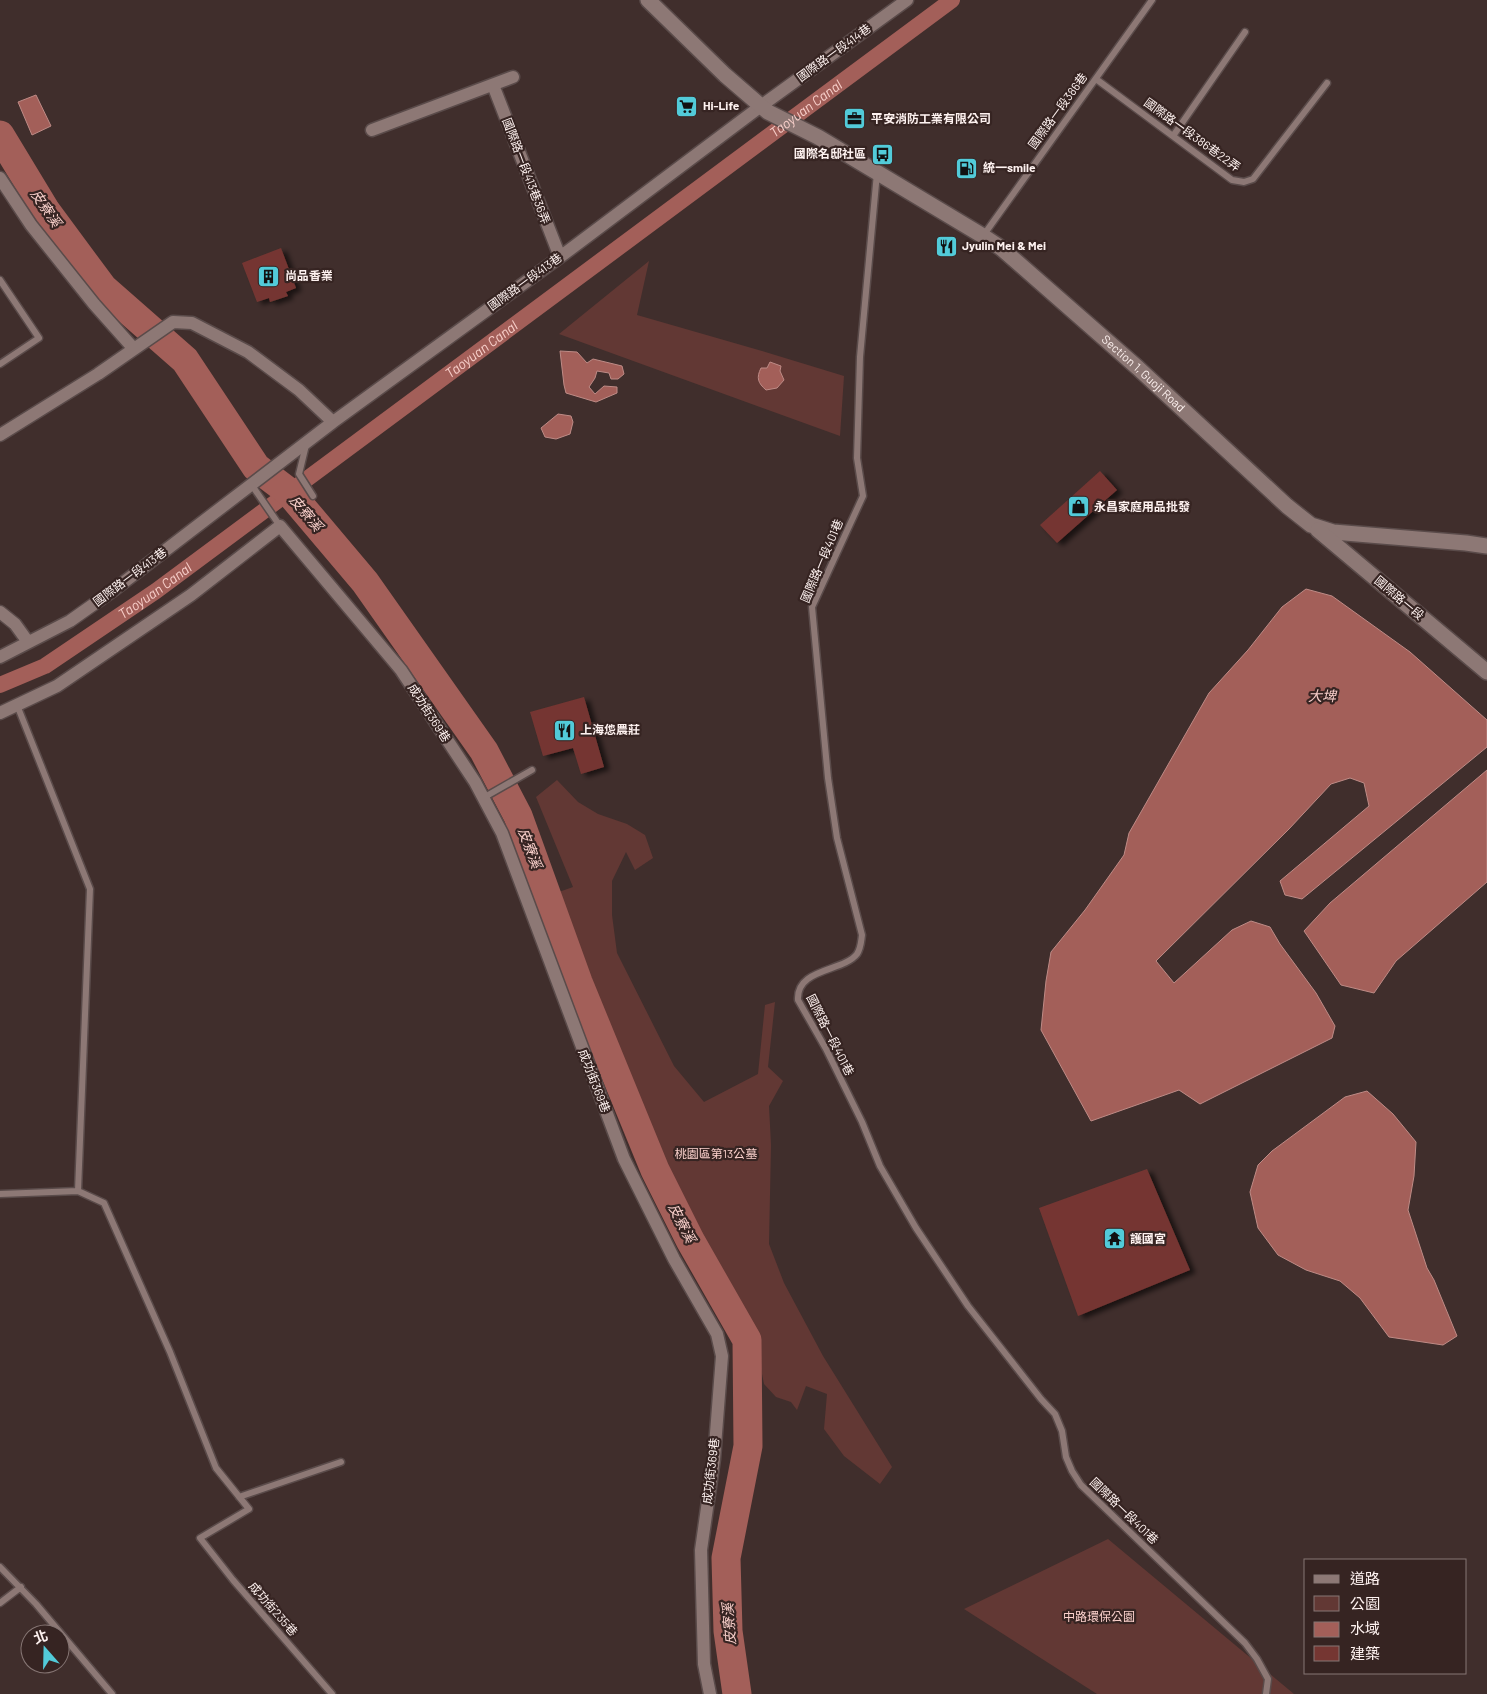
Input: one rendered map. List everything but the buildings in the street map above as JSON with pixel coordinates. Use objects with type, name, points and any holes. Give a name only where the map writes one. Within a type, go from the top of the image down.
[{"type":"street","points":[[648,0],[725,75],[764,109]]},
{"type":"street","name":"國際路一段414巷","points":[[764,109],[908,0]]},
{"type":"street","points":[[372,130],[513,77]]},
{"type":"street","name":"國際路一段413巷36弄","points":[[493,84],[560,257]]},
{"type":"street","name":"Section 1, Guoji Road","points":[[764,109],[818,137],[1001,248],[1138,368],[1287,506],[1312,524],[1332,532],[1487,546]]},
{"type":"street","name":"國際路一段413巷","points":[[0,657],[70,621],[111,592],[307,441],[764,109]]},
{"type":"street","points":[[0,178],[31,225],[94,304],[137,347]]},
{"type":"street","points":[[0,435],[98,374],[173,322],[192,323],[248,352],[299,390],[333,422]]},
{"type":"street","name":"國際路一段","points":[[1312,524],[1487,672]]},
{"type":"street","points":[[0,713],[57,686],[191,595],[280,526]]},
{"type":"street","name":"成功街369巷","points":[[280,526],[401,670],[484,798],[502,833],[624,1159],[674,1258],[717,1334],[722,1356],[714,1460],[701,1550],[704,1664],[710,1694]]},
{"type":"street","points":[[0,612],[15,624],[28,642]]},
{"type":"lane","name":"國際路一段386巷","points":[[983,236],[1152,0]]},
{"type":"lane","points":[[1173,136],[1245,32]]},
{"type":"lane","name":"國際路一段386巷22弄","points":[[1096,79],[1232,180],[1244,182],[1253,179],[1327,83]]},
{"type":"lane","name":"國際路一段401巷","points":[[877,172],[860,357],[857,458],[863,496],[812,606],[828,778],[837,838],[862,934],[861,946],[853,958],[812,976],[801,984],[797,992],[798,1000],[826,1049],[862,1122],[880,1166],[916,1228],[968,1306],[1055,1414],[1062,1431],[1066,1457],[1081,1485],[1245,1643],[1268,1679],[1266,1694]]},
{"type":"lane","points":[[0,280],[39,338],[0,364]]},
{"type":"lane","points":[[307,441],[299,474],[312,496]]},
{"type":"lane","points":[[251,484],[280,526]]},
{"type":"lane","points":[[18,705],[90,889],[78,1192]]},
{"type":"lane","points":[[484,798],[532,770]]},
{"type":"lane","points":[[0,1194],[78,1192],[104,1203],[170,1352],[216,1468],[239,1497],[341,1462]]},
{"type":"lane","name":"成功街235巷","points":[[239,1497],[250,1509],[200,1538],[233,1580],[332,1694]]},
{"type":"lane","points":[[0,1566],[43,1611],[112,1694]]},
{"type":"lane","points":[[0,1603],[21,1587]]},
{"type":"green space","points":[[649,261],[637,315],[844,376],[840,436],[559,334]]},
{"type":"green space","name":"桃園區第13公墓","points":[[557,780],[578,802],[598,814],[627,824],[645,835],[653,858],[635,870],[626,852],[612,881],[612,915],[617,953],[674,1066],[704,1102],[758,1074],[765,1005],[775,1002],[768,1067],[783,1081],[769,1106],[771,1145],[769,1244],[784,1283],[823,1356],[892,1467],[880,1484],[844,1456],[824,1429],[827,1394],[806,1386],[797,1410],[791,1402],[776,1397],[764,1384],[754,1334],[661,1164],[565,924],[556,893],[573,887],[536,797]]},
{"type":"green space","name":"中路環保公園","points":[[1108,1539],[1294,1694],[1097,1694],[964,1609]]},
{"type":"water","points":[[36,95],[51,126],[32,135],[18,102]]},
{"type":"water","points":[[560,351],[577,352],[587,363],[593,359],[622,366],[624,374],[618,379],[611,379],[609,373],[597,371],[589,387],[595,394],[604,386],[617,387],[617,393],[596,402],[566,393]]},
{"type":"water","points":[[770,362],[781,366],[780,371],[784,380],[777,388],[766,390],[758,378],[761,368],[767,368]]},
{"type":"water","points":[[558,414],[571,416],[573,422],[570,434],[556,439],[545,437],[541,428]]},
{"type":"water","name":"大埤","points":[[1306,589],[1332,596],[1410,652],[1487,720],[1487,747],[1302,899],[1285,895],[1280,881],[1369,806],[1364,783],[1350,778],[1331,784],[1289,829],[1156,961],[1174,983],[1232,930],[1251,921],[1270,927],[1280,944],[1316,993],[1335,1026],[1332,1038],[1200,1104],[1179,1090],[1091,1121],[1041,1030],[1051,952],[1085,910],[1124,855],[1129,833],[1209,693],[1248,650],[1282,607]]},
{"type":"water","points":[[1487,770],[1487,882],[1396,961],[1374,993],[1341,985],[1304,931],[1330,903]]},
{"type":"water","points":[[1367,1091],[1393,1114],[1416,1142],[1414,1176],[1408,1210],[1427,1268],[1434,1280],[1457,1336],[1443,1345],[1389,1337],[1360,1298],[1340,1281],[1306,1270],[1278,1255],[1258,1228],[1250,1192],[1258,1165],[1272,1151],[1345,1097]]},
{"type":"waterway","name":"Taoyuan Canal","points":[[0,685],[45,666],[156,591],[952,0]]},
{"type":"waterway","name":"皮寮溪","points":[[0,135],[46,211],[103,288],[185,360],[256,467],[289,492],[365,582],[484,751],[518,816],[578,982],[655,1170],[690,1240],[747,1340],[748,1446],[726,1558],[728,1631],[737,1694]]},
{"type":"place","name":"Hi-Life","points":[[687,106]]},
{"type":"place","name":"平安消防工業有限公司","points":[[855,119]]},
{"type":"place","name":"國際名邸社區","points":[[882,154]]},
{"type":"place","name":"統一smile","points":[[967,168]]},
{"type":"place","name":"Jyulin Mei & Mei","points":[[946,246]]},
{"type":"place","name":"尚品香業","points":[[269,276]]},
{"type":"place","name":"永昌家庭用品批發","points":[[1078,507]]},
{"type":"place","name":"上海怹農莊","points":[[564,730]]},
{"type":"place","name":"護國宮","points":[[1114,1239]]}]
